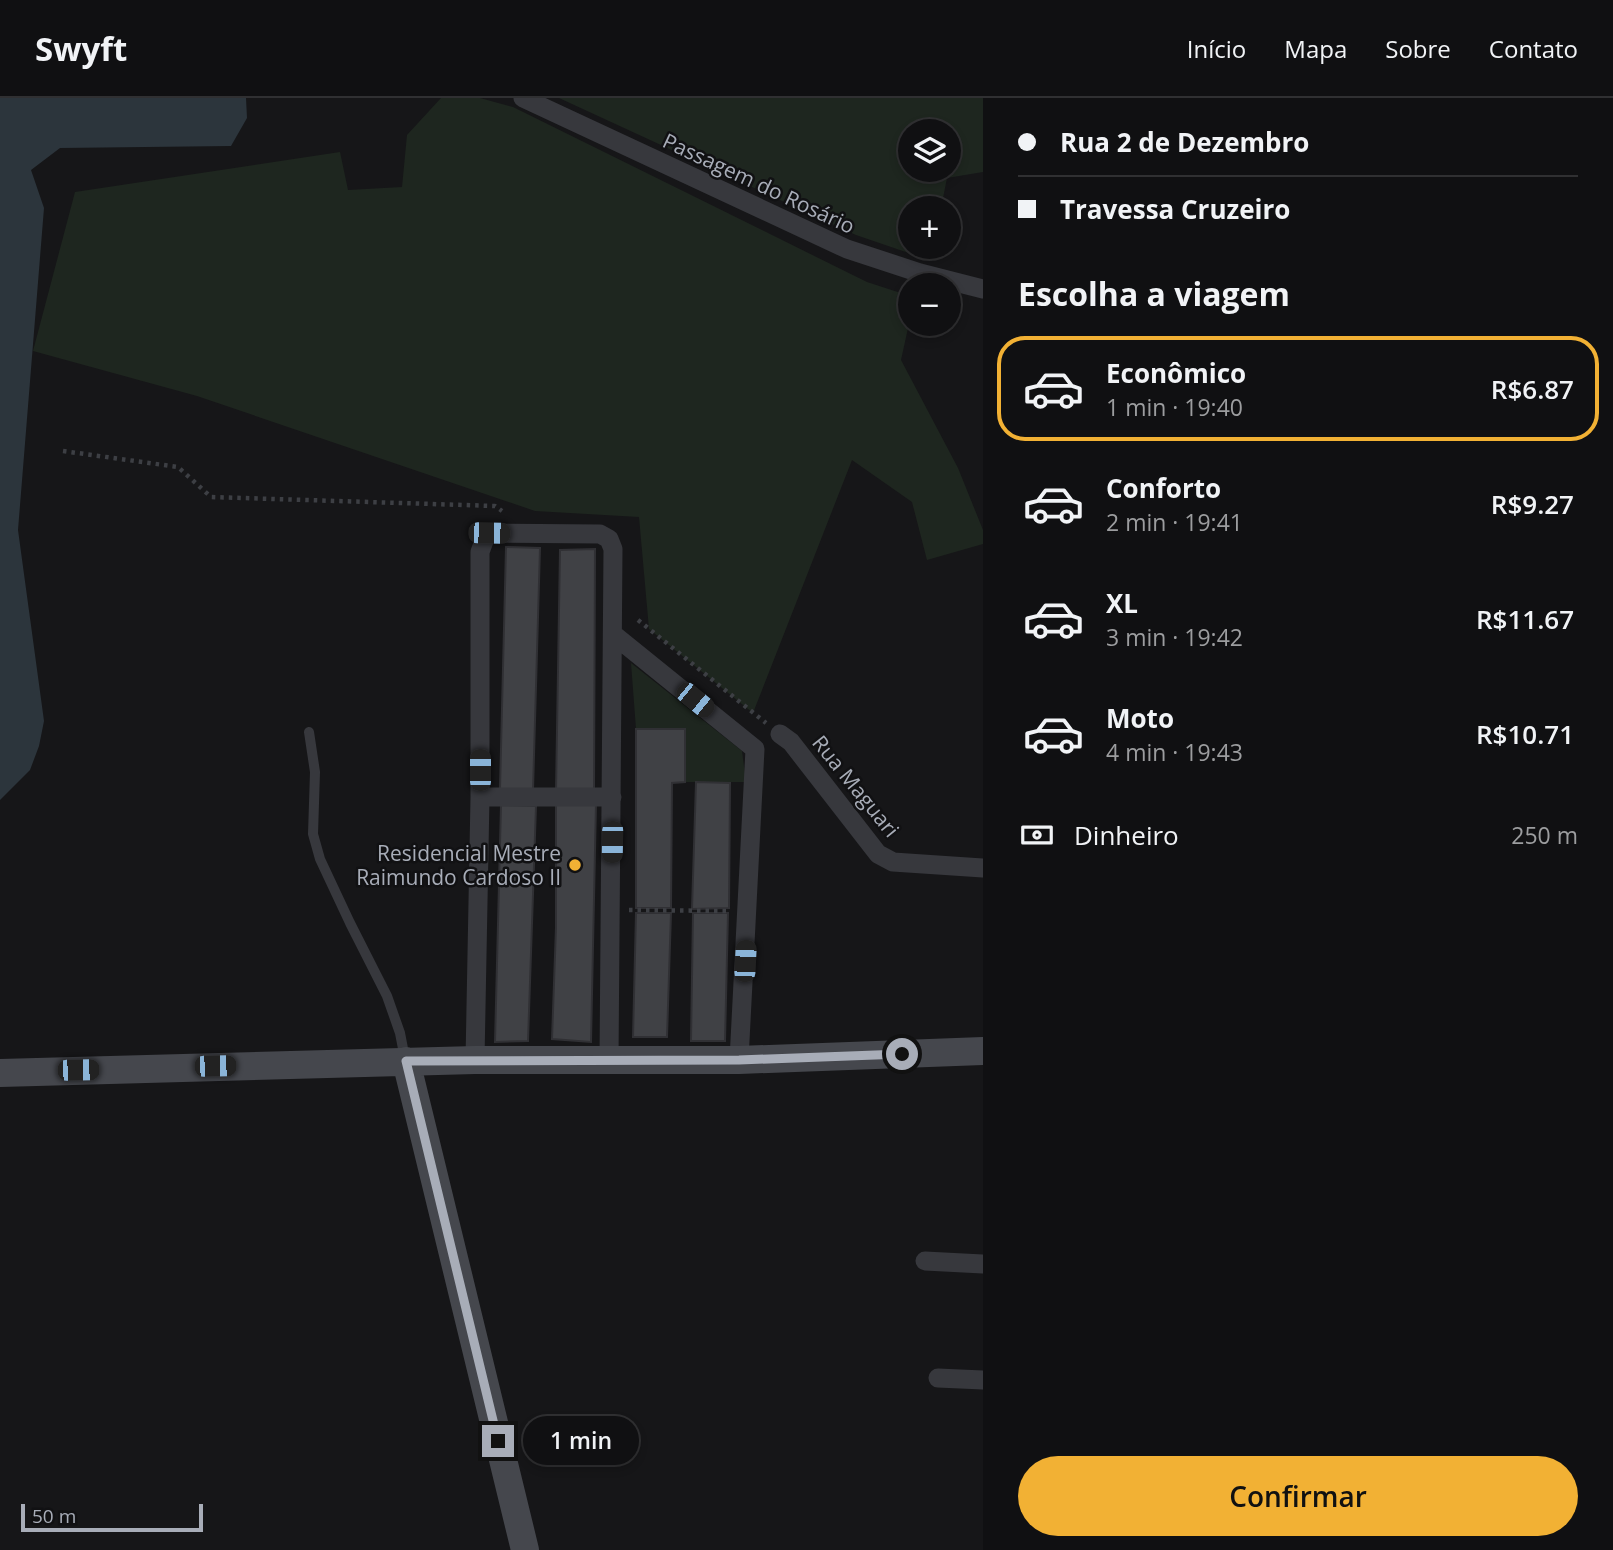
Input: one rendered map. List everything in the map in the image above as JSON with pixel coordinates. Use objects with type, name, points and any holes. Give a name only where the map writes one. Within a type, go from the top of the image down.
[{"type":"street","name":"Passagem do Rosário","points":[[523,98],[847,249],[920,274],[983,289]]},
{"type":"street","points":[[475,1060],[480,797],[480,552],[489,533],[600,534],[609,539],[613,549],[610,1061]]},
{"type":"street","points":[[614,635],[755,749],[739,1060]]},
{"type":"street","name":"Rua Maguari","points":[[780,734],[791,742],[878,854],[893,862],[983,868]]},
{"type":"street","points":[[480,797],[612,797]]},
{"type":"street","points":[[12,1072],[406,1061],[739,1060],[983,1051]]},
{"type":"street","points":[[406,1061],[525,1550]]},
{"type":"street","points":[[925,1261],[983,1264]]},
{"type":"street","points":[[938,1378],[983,1380]]},
{"type":"lane","points":[[309,732],[315,772],[313,834],[320,859],[387,996],[406,1061]]},
{"type":"path","points":[[63,451],[178,467],[211,497],[495,506],[530,534]]},
{"type":"path","points":[[638,620],[780,734]]},
{"type":"path","points":[[611,910],[747,911]]},
{"type":"shaded area","points":[[0,98],[246,98],[247,118],[231,146],[60,148],[31,170],[44,208],[18,530],[44,721],[30,770],[0,800]]},
{"type":"shaded area","points":[[441,98],[480,98],[513,107],[867,282],[898,292],[898,336],[906,336],[901,360],[958,468],[983,530],[983,544],[927,560],[912,502],[852,460],[753,713],[649,629],[639,517],[535,511],[197,396],[33,351],[75,192],[340,152],[348,190],[402,187],[407,135]]},
{"type":"shaded area","points":[[559,98],[983,98],[983,172],[961,176],[961,119],[898,119],[898,182],[946,182],[943,196],[898,196],[898,249],[856,235]]},
{"type":"shaded area","points":[[631,663],[742,751],[746,782],[685,782],[685,729],[636,729]]},
{"type":"building","points":[[506,547],[540,548],[533,790],[500,789]]},
{"type":"building","points":[[595,549],[594,793],[556,791],[560,550]]},
{"type":"building","points":[[636,729],[685,729],[685,782],[672,783],[671,908],[636,908]]},
{"type":"building","points":[[696,782],[730,783],[729,908],[692,909]]},
{"type":"building","name":"Residencial Mestre Raimundo Cardoso II","points":[[596,803],[591,1042],[552,1039],[556,804]]},
{"type":"building","points":[[501,805],[536,806],[528,1041],[495,1042]]},
{"type":"building","points":[[636,913],[671,913],[667,1037],[633,1037]]},
{"type":"building","points":[[693,913],[728,913],[725,1041],[691,1041]]},
{"type":"place","name":"Residencial Mestre Raimundo Cardoso II","points":[[575,865]]},
{"type":"route","points":[[498,1441],[406,1061],[739,1060],[902,1054]]}]
